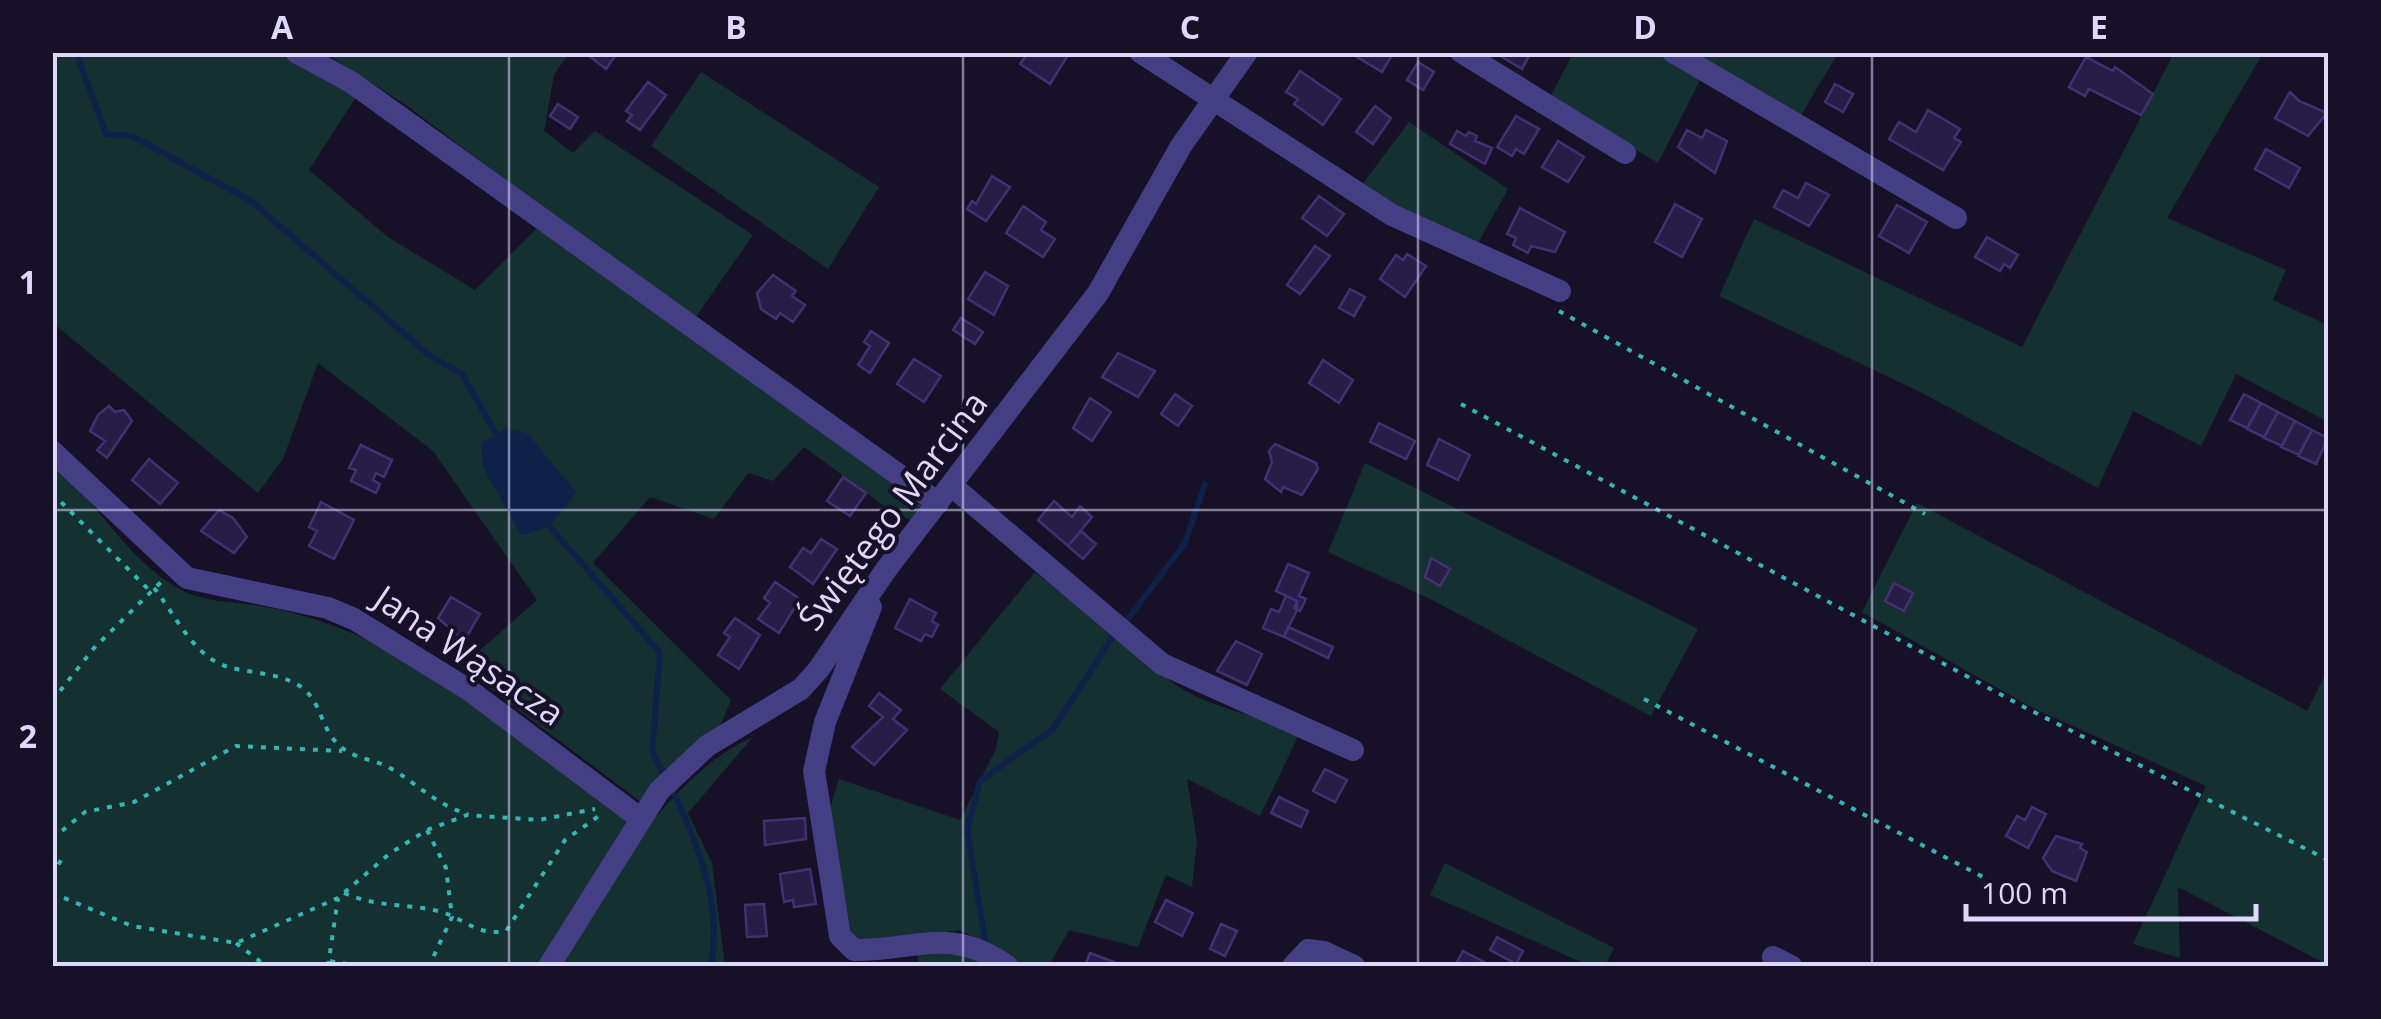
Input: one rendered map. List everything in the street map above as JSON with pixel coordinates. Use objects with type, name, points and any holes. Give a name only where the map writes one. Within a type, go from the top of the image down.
[{"type":"street","points":[[296,52],[351,82],[945,494],[1162,664],[1354,750]]},
{"type":"street","points":[[1140,52],[1392,215],[1554,298]]},
{"type":"street","name":"Świętego Marcina","points":[[549,966],[658,791],[707,746],[801,689],[885,571],[1098,293],[1212,97],[1247,52]]},
{"type":"street","points":[[1461,52],[1625,153]]},
{"type":"street","points":[[1674,52],[1956,218]]},
{"type":"street","name":"Jana Wąsacza","points":[[52,450],[188,578],[328,608],[354,619],[469,690],[641,819]]},
{"type":"street","points":[[885,571],[825,722],[814,771],[840,936],[854,950],[947,942],[971,946],[1007,966]]},
{"type":"street","points":[[1293,966],[1308,950],[1316,950],[1354,966]]},
{"type":"path","points":[[1554,298],[1925,514]]},
{"type":"path","points":[[1461,404],[2024,707],[2328,860]]},
{"type":"path","points":[[52,493],[152,590],[188,638],[222,665],[266,674],[303,688],[321,711],[330,735],[351,758],[388,767],[448,809],[473,815],[539,820],[616,808],[564,840],[506,931],[482,932],[432,910],[373,906],[344,893]]},
{"type":"path","points":[[52,701],[94,648],[174,567]]},
{"type":"path","points":[[1644,700],[2000,886]]},
{"type":"path","points":[[52,839],[85,812],[134,802],[236,746],[345,750]]},
{"type":"path","points":[[236,943],[338,898],[427,830],[473,815]]},
{"type":"path","points":[[427,830],[446,868],[452,918],[429,966]]},
{"type":"path","points":[[52,852],[61,860],[52,876]]},
{"type":"path","points":[[52,893],[132,926],[236,943],[266,966]]},
{"type":"path","points":[[338,898],[329,964],[358,966]]},
{"type":"green space","points":[[52,53],[278,53],[356,97],[309,170],[388,237],[475,290],[539,226],[927,500],[911,520],[895,514],[804,447],[773,481],[748,473],[714,519],[650,497],[593,563],[731,700],[720,727],[641,802],[461,667],[537,600],[433,451],[318,363],[283,459],[258,493],[53,323],[52,105],[57,100]]},
{"type":"green space","points":[[325,53],[569,53],[554,75],[544,131],[573,153],[595,131],[753,235],[693,321],[406,105]]},
{"type":"green space","points":[[1573,53],[1656,53],[1701,78],[1658,163],[1549,99]]},
{"type":"green space","points":[[1689,53],[1838,53],[1800,117]]},
{"type":"green space","points":[[2174,53],[2263,53],[2167,218],[2286,270],[2273,300],[2328,325],[2328,422],[2236,374],[2201,446],[2133,411],[2098,488],[1922,393],[1719,296],[1754,219],[2022,347]]},
{"type":"green space","points":[[701,72],[879,187],[828,269],[651,146]]},
{"type":"green space","points":[[1409,122],[1508,189],[1475,249],[1361,186]]},
{"type":"green space","points":[[52,463],[140,559],[174,586],[206,598],[308,617],[383,647],[484,710],[642,832],[706,766],[753,737],[688,813],[712,863],[725,966],[53,966]]},
{"type":"green space","points":[[1365,463],[1698,629],[1651,716],[1430,599],[1328,552]]},
{"type":"green space","points":[[1917,503],[2307,711],[2328,669],[2328,965],[2178,887],[2180,958],[2133,944],[2206,786],[2035,709],[1862,612]]},
{"type":"green space","points":[[1035,572],[1184,690],[1221,706],[1301,730],[1260,816],[1187,779],[1197,841],[1192,887],[1166,875],[1138,947],[1069,930],[1049,966],[919,966],[917,953],[975,937],[959,930],[865,944],[852,938],[829,811],[839,779],[960,820],[996,749],[999,732],[940,689]]},
{"type":"green space","points":[[1445,863],[1614,948],[1605,966],[1590,966],[1430,895]]},
{"type":"water","points":[[507,428],[528,434],[576,492],[553,521],[521,535],[483,467],[481,443]]},
{"type":"building","points":[[584,52],[618,52],[606,69]]},
{"type":"building","points":[[1021,52],[1070,52],[1050,84],[1020,64],[1025,57]]},
{"type":"building","points":[[1360,52],[1394,52],[1382,72],[1357,57]]},
{"type":"building","points":[[1494,52],[1531,52],[1522,69]]},
{"type":"building","points":[[2086,57],[2113,71],[2115,67],[2153,94],[2141,115],[2089,89],[2085,96],[2069,87]]},
{"type":"building","points":[[1418,62],[1434,72],[1423,90],[1407,80]]},
{"type":"building","points":[[1300,71],[1341,99],[1323,125],[1294,104],[1298,99],[1286,92]]},
{"type":"building","points":[[648,82],[666,95],[640,130],[627,121],[632,115],[626,111]]},
{"type":"building","points":[[1835,84],[1853,94],[1843,112],[1825,102]]},
{"type":"building","points":[[2290,92],[2299,101],[2327,113],[2308,136],[2275,118]]},
{"type":"building","points":[[558,104],[578,117],[570,129],[550,116]]},
{"type":"building","points":[[1375,106],[1391,118],[1373,144],[1356,132]]},
{"type":"building","points":[[1928,110],[1960,129],[1954,138],[1961,142],[1943,170],[1889,139],[1899,122],[1916,132]]},
{"type":"building","points":[[1516,116],[1539,129],[1524,154],[1516,149],[1512,156],[1497,147]]},
{"type":"building","points":[[1687,130],[1702,138],[1706,130],[1727,141],[1715,173],[1678,147]]},
{"type":"building","points":[[1457,131],[1466,136],[1469,132],[1477,136],[1475,141],[1492,148],[1485,164],[1450,144]]},
{"type":"building","points":[[1558,141],[1584,157],[1568,182],[1542,167]]},
{"type":"building","points":[[2266,149],[2300,168],[2289,188],[2255,169]]},
{"type":"building","points":[[992,176],[1010,187],[986,221],[967,209],[972,201],[976,204]]},
{"type":"building","points":[[1806,183],[1829,195],[1809,226],[1774,207],[1783,190],[1798,198]]},
{"type":"building","points":[[1319,196],[1344,214],[1327,236],[1302,218]]},
{"type":"building","points":[[1675,204],[1702,219],[1682,257],[1655,242]]},
{"type":"building","points":[[1897,205],[1927,222],[1909,253],[1879,236]]},
{"type":"building","points":[[1023,206],[1046,222],[1041,230],[1055,239],[1043,257],[1006,233]]},
{"type":"building","points":[[1520,208],[1565,232],[1555,252],[1531,246],[1528,253],[1513,245],[1516,238],[1507,234]]},
{"type":"building","points":[[1987,237],[2018,255],[2010,268],[2004,264],[2000,271],[1975,257]]},
{"type":"building","points":[[1315,246],[1330,256],[1300,294],[1287,285]]},
{"type":"building","points":[[1407,254],[1426,266],[1405,297],[1380,279],[1396,255],[1403,260]]},
{"type":"building","points":[[985,272],[1008,286],[994,315],[968,299]]},
{"type":"building","points":[[773,275],[796,291],[792,296],[805,305],[793,322],[780,313],[776,319],[761,309],[757,293]]},
{"type":"building","points":[[1350,289],[1365,297],[1354,316],[1339,308]]},
{"type":"building","points":[[961,318],[983,332],[975,344],[953,330]]},
{"type":"building","points":[[871,331],[889,343],[870,373],[858,365],[870,346],[864,342]]},
{"type":"building","points":[[1118,353],[1155,371],[1138,397],[1102,377]]},
{"type":"building","points":[[914,359],[941,376],[924,402],[897,384]]},
{"type":"building","points":[[1323,360],[1353,380],[1339,403],[1309,383]]},
{"type":"building","points":[[1175,394],[1192,406],[1178,426],[1161,414]]},
{"type":"building","points":[[2244,394],[2261,403],[2247,428],[2230,420]]},
{"type":"building","points":[[1090,398],[1111,412],[1092,441],[1073,428]]},
{"type":"building","points":[[2261,403],[2278,412],[2264,437],[2247,429]]},
{"type":"building","points":[[109,406],[115,412],[124,410],[132,421],[107,458],[97,450],[105,441],[90,431],[98,415]]},
{"type":"building","points":[[2278,412],[2295,421],[2282,446],[2264,438]]},
{"type":"building","points":[[2295,421],[2312,430],[2299,455],[2281,447]]},
{"type":"building","points":[[1379,423],[1415,441],[1406,459],[1370,442]]},
{"type":"building","points":[[2312,430],[2328,438],[2316,464],[2298,456]]},
{"type":"building","points":[[1439,439],[1470,455],[1458,480],[1427,465]]},
{"type":"building","points":[[1275,444],[1316,463],[1318,469],[1302,495],[1283,487],[1281,492],[1265,479],[1272,462],[1269,451]]},
{"type":"building","points":[[361,445],[392,460],[384,477],[376,473],[373,480],[380,484],[376,493],[351,481],[356,470],[349,468]]},
{"type":"building","points":[[149,459],[178,483],[160,504],[132,480]]},
{"type":"building","points":[[843,477],[866,493],[850,516],[827,501]]},
{"type":"building","points":[[1054,501],[1072,517],[1080,506],[1092,517],[1068,546],[1038,520]]},
{"type":"building","points":[[321,502],[354,520],[334,559],[309,546],[317,531],[309,527]]},
{"type":"building","points":[[219,510],[233,518],[247,537],[234,553],[201,531]]},
{"type":"building","points":[[1081,531],[1096,544],[1083,559],[1068,546]]},
{"type":"building","points":[[821,539],[837,549],[813,584],[790,567],[803,548],[811,553]]},
{"type":"building","points":[[1431,558],[1450,569],[1440,586],[1425,577]]},
{"type":"building","points":[[1288,564],[1309,573],[1299,596],[1306,599],[1300,611],[1294,608],[1297,601],[1276,591]]},
{"type":"building","points":[[775,582],[800,599],[779,633],[758,619],[770,603],[764,598]]},
{"type":"building","points":[[1894,583],[1913,593],[1904,611],[1885,601]]},
{"type":"building","points":[[1286,596],[1297,601],[1297,610],[1284,637],[1263,628],[1271,609],[1279,612]]},
{"type":"building","points":[[451,597],[480,614],[464,641],[438,618]]},
{"type":"building","points":[[910,599],[936,613],[932,621],[938,625],[932,637],[925,634],[921,641],[895,628]]},
{"type":"building","points":[[735,618],[760,635],[739,669],[718,655],[730,637],[724,633]]},
{"type":"building","points":[[1288,627],[1333,647],[1328,658],[1284,637]]},
{"type":"building","points":[[1236,641],[1262,654],[1247,685],[1217,671]]},
{"type":"building","points":[[879,693],[901,710],[893,719],[907,730],[874,765],[852,747],[883,717],[869,706]]},
{"type":"building","points":[[1325,769],[1347,780],[1335,802],[1313,791]]},
{"type":"building","points":[[1279,797],[1308,811],[1301,827],[1271,813]]},
{"type":"building","points":[[2032,807],[2046,814],[2028,848],[2006,836],[2017,816],[2025,820]]},
{"type":"building","points":[[805,818],[806,839],[765,845],[764,821]]},
{"type":"building","points":[[2056,836],[2082,844],[2080,848],[2087,852],[2076,881],[2052,871],[2043,858]]},
{"type":"building","points":[[810,869],[816,904],[794,907],[793,900],[784,902],[780,874]]},
{"type":"building","points":[[1166,900],[1193,913],[1182,936],[1155,922]]},
{"type":"building","points":[[764,904],[767,936],[747,937],[745,905]]},
{"type":"building","points":[[1221,924],[1237,931],[1225,956],[1210,949]]},
{"type":"building","points":[[1497,937],[1523,951],[1516,964],[1490,950]]},
{"type":"building","points":[[1463,951],[1486,963],[1455,966]]},
{"type":"building","points":[[1090,953],[1119,964],[1085,966]]},
{"type":"waterway","points":[[76,52],[106,134],[132,136],[251,201],[429,355],[462,374],[500,441]]},
{"type":"waterway","points":[[1124,624],[1185,543],[1205,484]]},
{"type":"waterway","points":[[546,522],[660,653],[652,751],[665,777]]},
{"type":"waterway","points":[[986,946],[967,830],[980,781],[1053,729],[1115,633]]},
{"type":"waterway","points":[[672,789],[699,853],[711,898],[711,966]]}]
